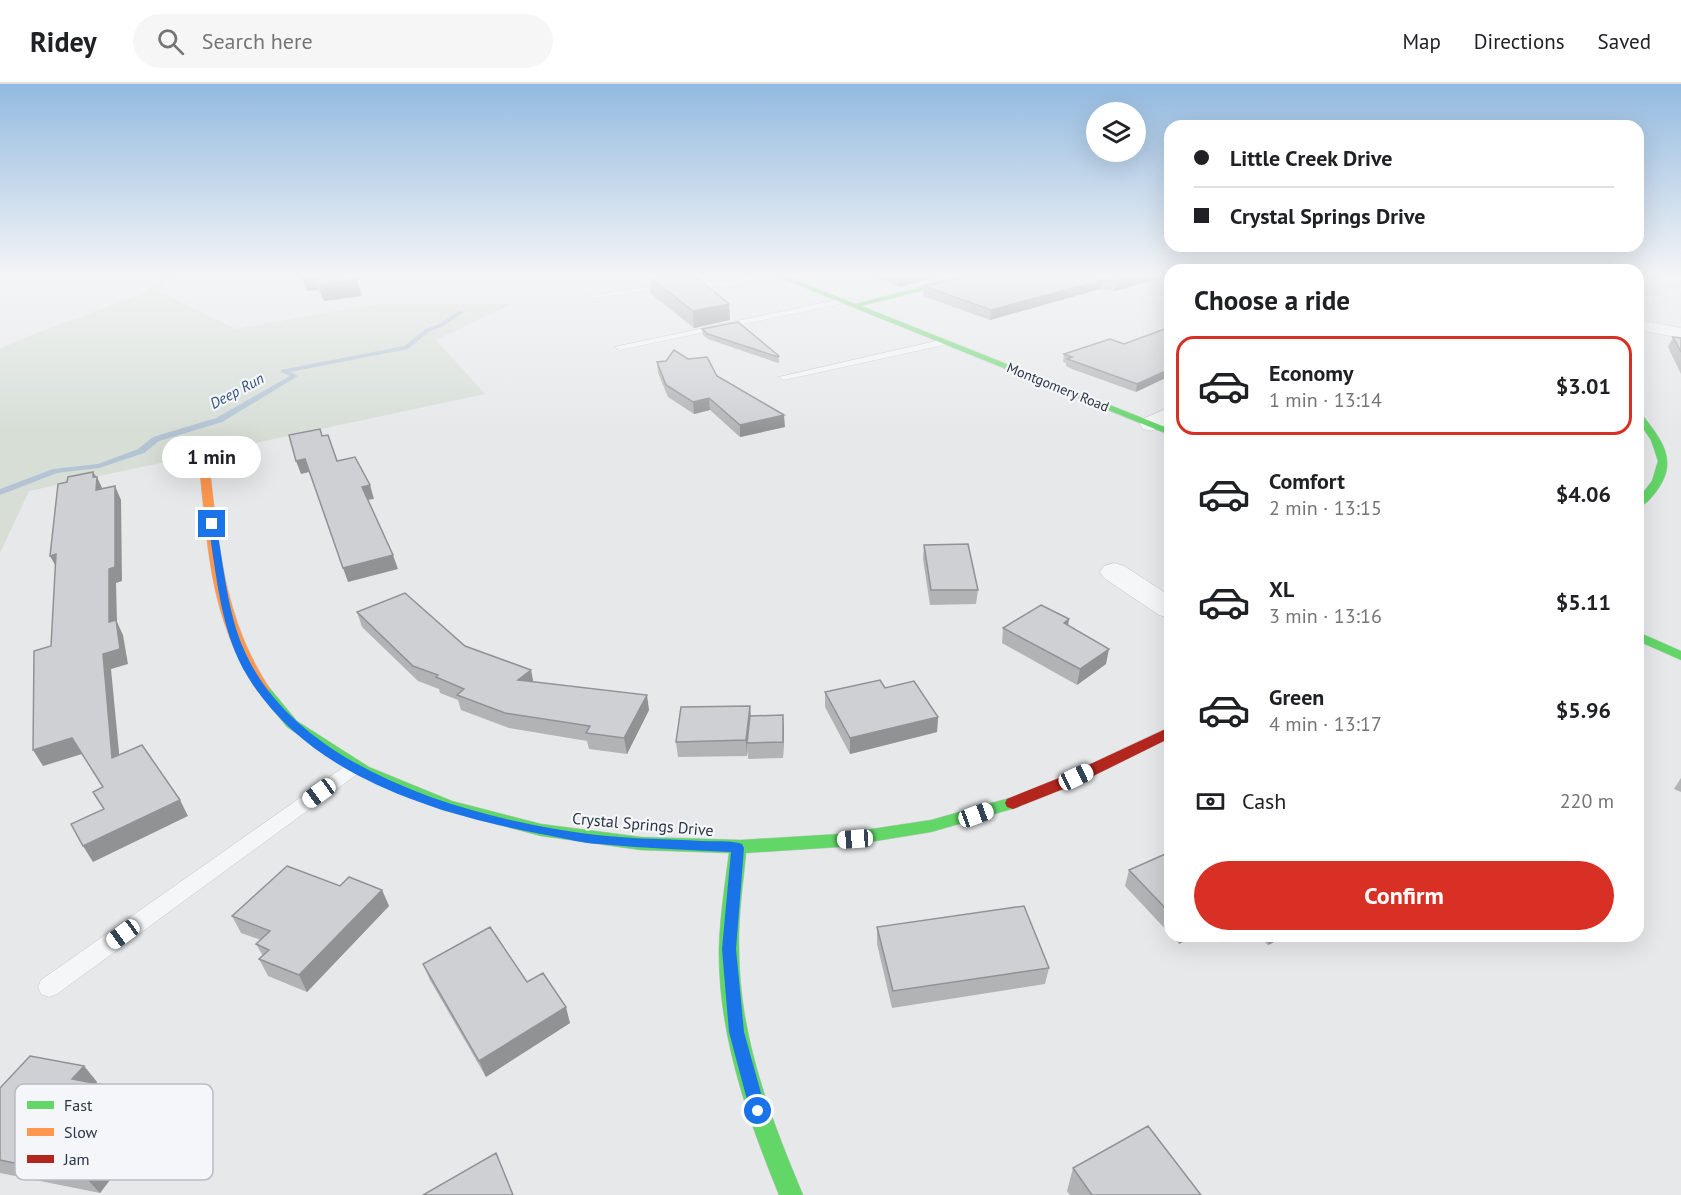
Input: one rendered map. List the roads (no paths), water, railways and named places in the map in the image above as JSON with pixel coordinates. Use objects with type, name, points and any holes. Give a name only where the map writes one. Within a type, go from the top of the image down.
[{"type":"street","name":"Montgomery Road","points":[[909,328],[1164,423]]},
{"type":"street","points":[[1653,328],[1681,333]]},
{"type":"street","points":[[1644,422],[1664,455],[1664,474],[1652,493],[1644,500]]},
{"type":"street","name":"Crystal Springs Drive","points":[[204,464],[227,609],[239,650],[252,676],[274,706],[305,735],[354,768],[436,803],[503,822],[597,840],[738,848],[855,839],[976,815],[1057,786],[1164,735]]},
{"type":"street","points":[[1114,572],[1164,605]]},
{"type":"street","points":[[1644,639],[1681,656]]},
{"type":"street","points":[[738,848],[729,949],[736,1032],[763,1130],[791,1195]]},
{"type":"lane","points":[[620,347],[712,328]]},
{"type":"lane","points":[[784,377],[945,342]]},
{"type":"lane","points":[[49,987],[354,768]]},
{"type":"waterway","name":"Deep Run","points":[[0,492],[56,471],[99,466],[141,451],[156,439],[219,420],[295,376],[283,371],[406,348],[434,328]]}]
